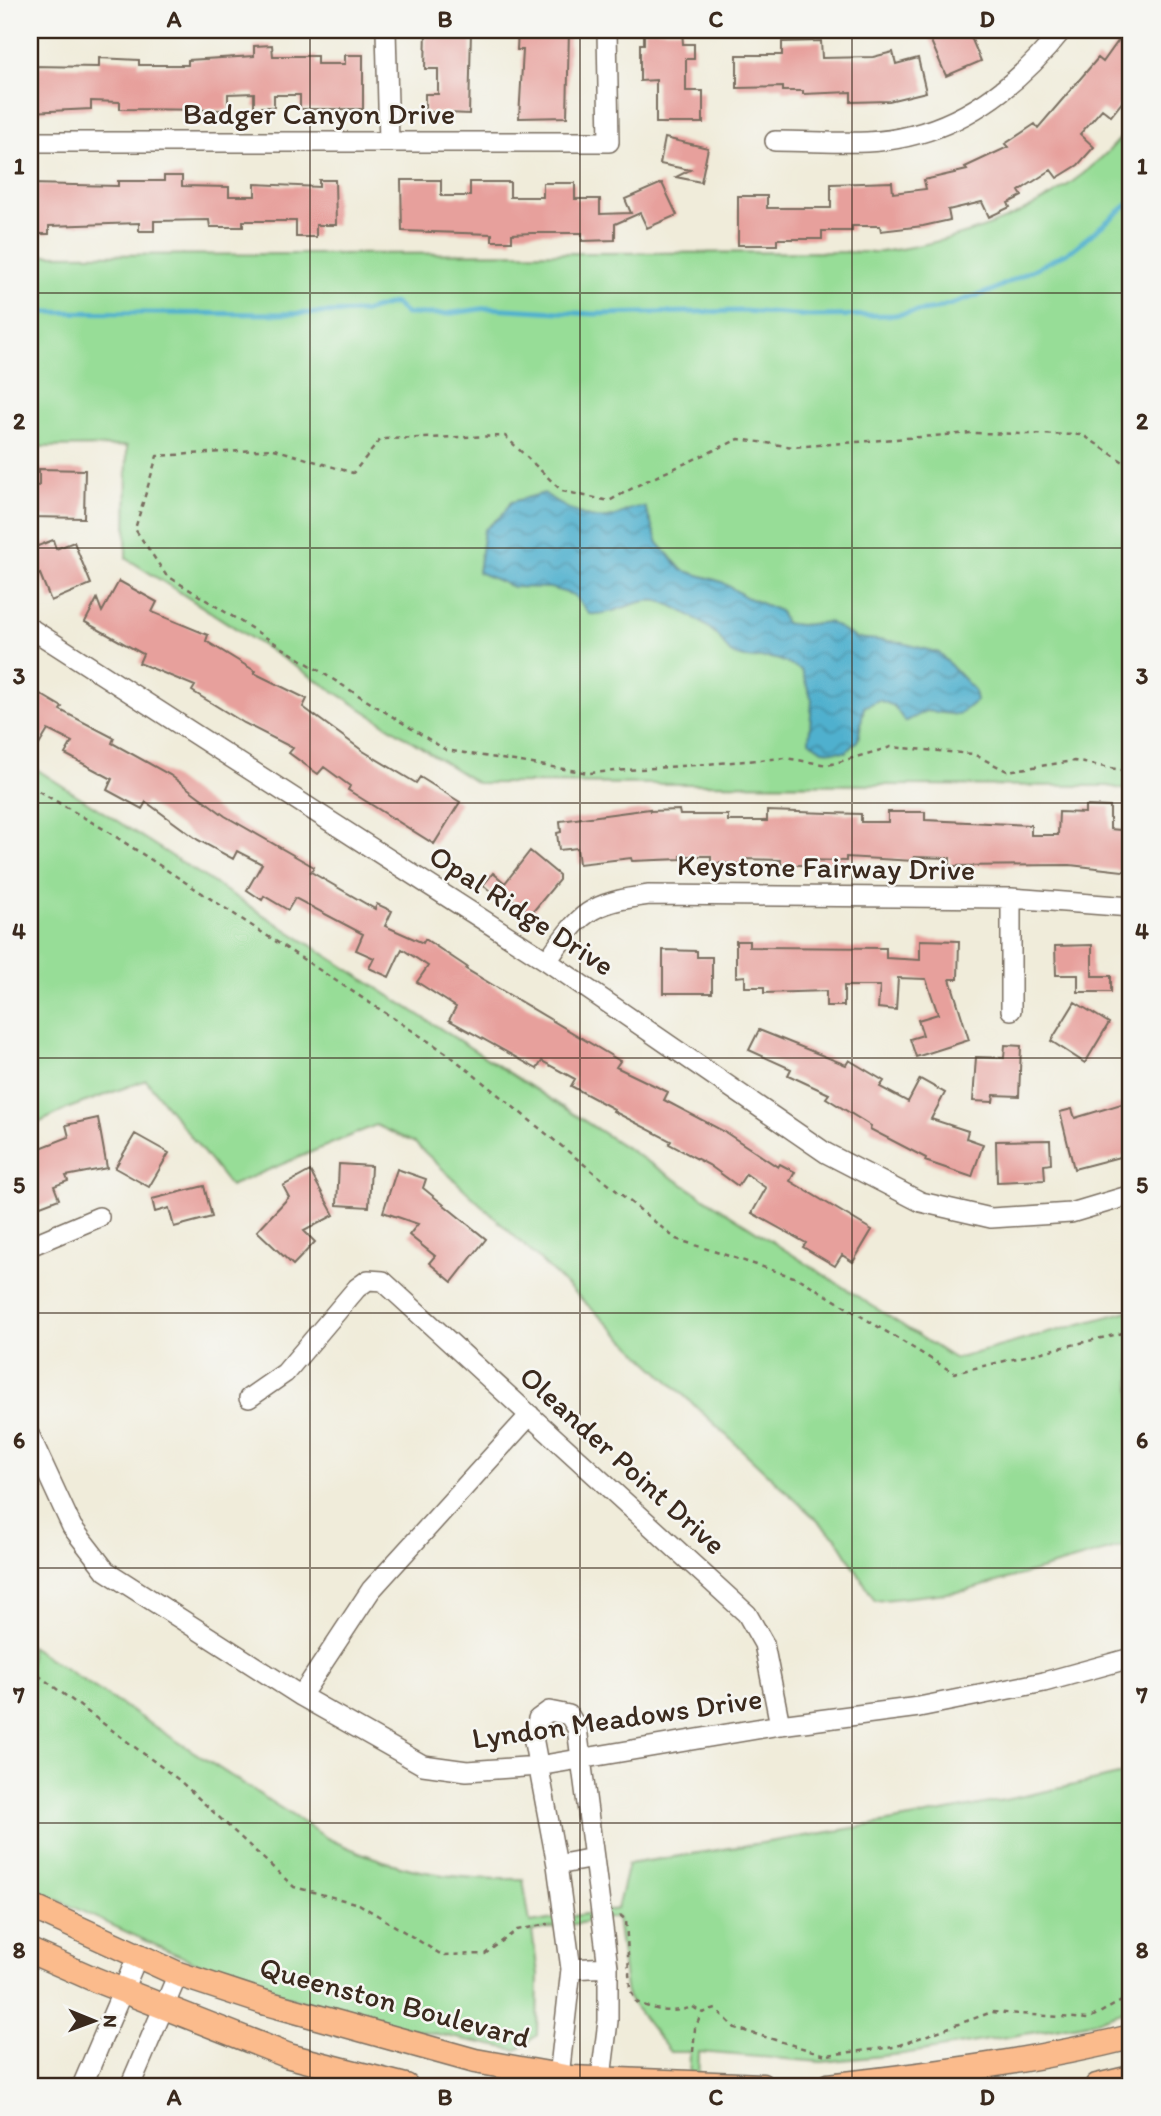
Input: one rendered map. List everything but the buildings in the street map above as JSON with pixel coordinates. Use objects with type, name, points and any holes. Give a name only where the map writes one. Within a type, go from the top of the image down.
[{"type":"main road","name":"Queenston Boulevard","points":[[30,1906],[178,1973],[263,2002],[475,2061],[559,2080],[762,2086]]},
{"type":"main road","points":[[30,1951],[164,2008],[289,2056],[406,2086]]},
{"type":"main road","points":[[828,2086],[1016,2061],[1131,2037]]},
{"type":"main road","points":[[1097,2086],[1131,2078]]},
{"type":"street","points":[[386,30],[389,142]]},
{"type":"street","name":"Badger Canyon Drive","points":[[30,142],[609,142],[607,30]]},
{"type":"street","points":[[775,141],[870,142],[926,131],[976,111],[1008,89],[1038,61],[1062,30]]},
{"type":"street","name":"Opal Ridge Drive","points":[[30,628],[547,961],[826,1153],[921,1202],[991,1218],[1071,1213],[1131,1195]]},
{"type":"street","name":"Keystone Fairway Drive","points":[[547,961],[585,912],[604,903],[649,895],[1011,898],[1131,907]]},
{"type":"street","points":[[1011,898],[1011,1010]]},
{"type":"street","points":[[30,1246],[99,1217]]},
{"type":"street","name":"Oleander Point Drive","points":[[249,1398],[285,1373],[368,1280],[383,1281],[747,1614],[764,1644],[780,1725]]},
{"type":"street","points":[[301,1696],[371,1590],[530,1415]]},
{"type":"street","name":"Lyndon Meadows Drive","points":[[30,1436],[72,1527],[106,1571],[301,1696],[423,1765],[467,1771],[538,1766],[780,1725],[919,1707],[1044,1682],[1131,1658]]},
{"type":"street","points":[[559,2080],[571,1969],[566,1922],[538,1766],[534,1726],[542,1715],[549,1712],[563,1712],[574,1721],[582,1759],[608,1966],[608,2021],[601,2083]]},
{"type":"street","points":[[557,1865],[594,1858]]},
{"type":"street","points":[[82,2086],[138,1955]]},
{"type":"street","points":[[571,1969],[608,1966]]},
{"type":"street","points":[[130,2086],[178,1973]]},
{"type":"path","points":[[1131,467],[1083,435],[971,433],[793,447],[738,439],[642,482],[609,501],[562,491],[505,436],[381,439],[354,472],[274,449],[157,456],[135,529],[166,575],[446,750],[589,773],[785,758],[828,765],[891,747],[973,754],[1007,771],[1074,761],[1131,772]]},
{"type":"path","points":[[30,786],[107,831],[448,1054],[676,1238],[800,1279],[954,1373],[1131,1331]]},
{"type":"path","points":[[30,1669],[179,1780],[294,1887],[359,1904],[442,1955],[485,1954],[517,1930],[566,1922]]},
{"type":"path","points":[[602,1916],[619,1913],[626,1920],[630,1989],[636,2002],[660,2012],[677,2012],[693,2007],[702,2013]]},
{"type":"path","points":[[694,2052],[695,2028],[702,2013],[716,2009],[735,2028],[826,2054],[894,2047],[992,2012],[1088,2019],[1131,1996]]},
{"type":"green space","points":[[1131,125],[1131,791],[1108,786],[477,783],[126,558],[127,446],[30,447],[30,255],[881,252],[951,238],[1019,213],[1080,176],[1107,152]]},
{"type":"green space","points":[[30,765],[955,1359],[1131,1310],[1131,1544],[965,1591],[875,1601],[837,1539],[415,1143],[376,1125],[230,1186],[146,1080],[69,1108],[30,1127]]},
{"type":"green space","points":[[30,1646],[327,1838],[399,1866],[422,1871],[470,1878],[523,1879],[530,1923],[617,1909],[628,1864],[943,1812],[1131,1772],[1131,2009],[1085,2024],[903,2054],[821,2062],[699,2052],[698,2086],[689,2086],[690,2052],[670,2052],[627,1997],[617,1917],[532,1931],[538,1974],[537,2035],[517,2050],[364,2018],[274,1992],[181,1956],[30,1887]]},
{"type":"water","points":[[544,493],[577,513],[597,518],[645,507],[658,543],[682,570],[722,582],[746,597],[780,611],[785,623],[800,625],[829,622],[856,638],[899,642],[939,653],[974,690],[976,701],[958,715],[926,711],[905,722],[894,706],[879,700],[864,707],[858,740],[846,752],[822,750],[809,741],[812,700],[801,670],[786,662],[732,654],[707,627],[665,603],[641,602],[608,612],[589,614],[574,595],[550,588],[513,587],[478,572],[484,530],[502,515],[511,502]]},
{"type":"waterway","points":[[30,312],[364,312],[394,303],[406,314],[445,314],[488,308],[594,314],[744,311],[810,316],[894,315],[936,309],[991,291],[1072,250],[1131,202]]}]
